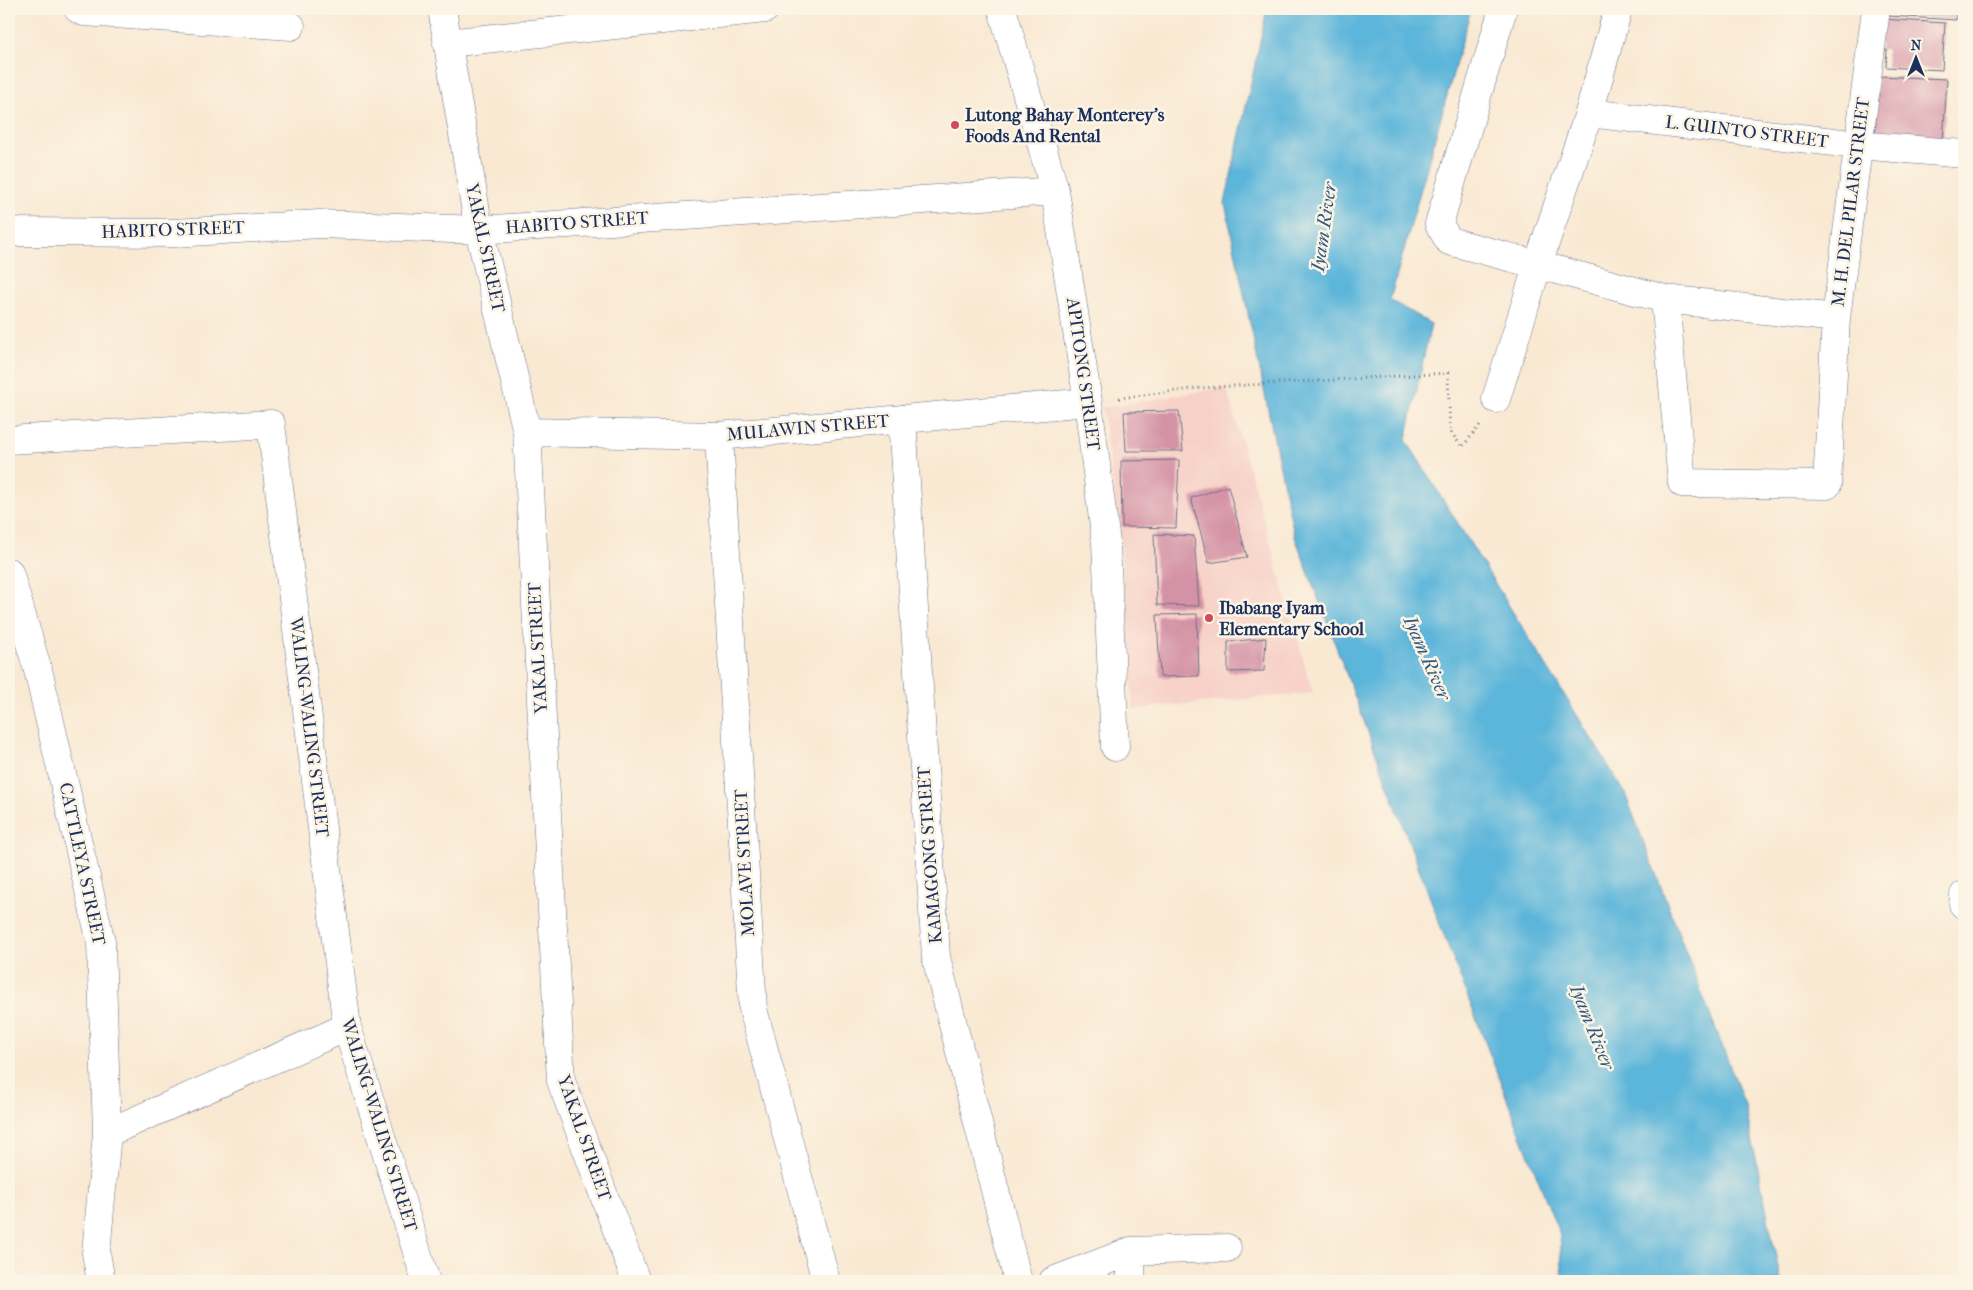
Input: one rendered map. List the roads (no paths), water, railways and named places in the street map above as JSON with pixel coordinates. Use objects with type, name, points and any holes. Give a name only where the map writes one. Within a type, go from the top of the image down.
[{"type":"street","name":"YAKAL STREET","points":[[442,9],[479,230],[527,432],[561,1081],[636,1281]]},
{"type":"street","points":[[447,43],[765,9]]},
{"type":"street","name":"APITONG STREET","points":[[1002,9],[1055,191],[1088,402],[1106,543],[1115,748]]},
{"type":"street","points":[[1503,9],[1439,224],[1449,241],[1665,299],[1836,318]]},
{"type":"street","points":[[1496,399],[1538,264],[1589,113],[1618,9]]},
{"type":"street","name":"M. H. DEL PILAR STREET","points":[[1665,299],[1682,484],[1827,485],[1836,318],[1876,9]]},
{"type":"street","points":[[82,10],[290,26]]},
{"type":"street","name":"L. GUINTO STREET","points":[[1589,113],[1859,146],[1964,154]]},
{"type":"street","name":"HABITO STREET","points":[[9,232],[175,233],[319,224],[479,230],[1055,191]]},
{"type":"street","name":"MULAWIN STREET","points":[[527,432],[720,436],[1088,402]]},
{"type":"street","name":"KAMAGONG STREET","points":[[902,419],[936,957],[1018,1281]]},
{"type":"street","name":"WALING-WALING STREET","points":[[9,440],[271,424],[347,1028],[426,1281]]},
{"type":"street","name":"MOLAVE STREET","points":[[720,436],[753,1009],[826,1281]]},
{"type":"street","name":"CATTLEYA STREET","points":[[9,572],[39,674],[101,942],[106,1133],[96,1253],[101,1281]]},
{"type":"street","points":[[106,1133],[347,1028]]},
{"type":"street","points":[[1053,1281],[1131,1251],[1227,1248]]},
{"type":"street","points":[[1131,1251],[1131,1281]]},
{"type":"water","name":"Iyam River","points":[[1267,9],[1471,9],[1390,300],[1431,324],[1406,440],[1624,791],[1745,1105],[1781,1281],[1563,1281],[1560,1236],[1445,938],[1294,534],[1225,203]]},
{"type":"place","name":"Lutong Bahay Monterey's Foods And Rental","points":[[955,125]]},
{"type":"place","name":"Ibabang Iyam Elementary School","points":[[1209,618]]}]
